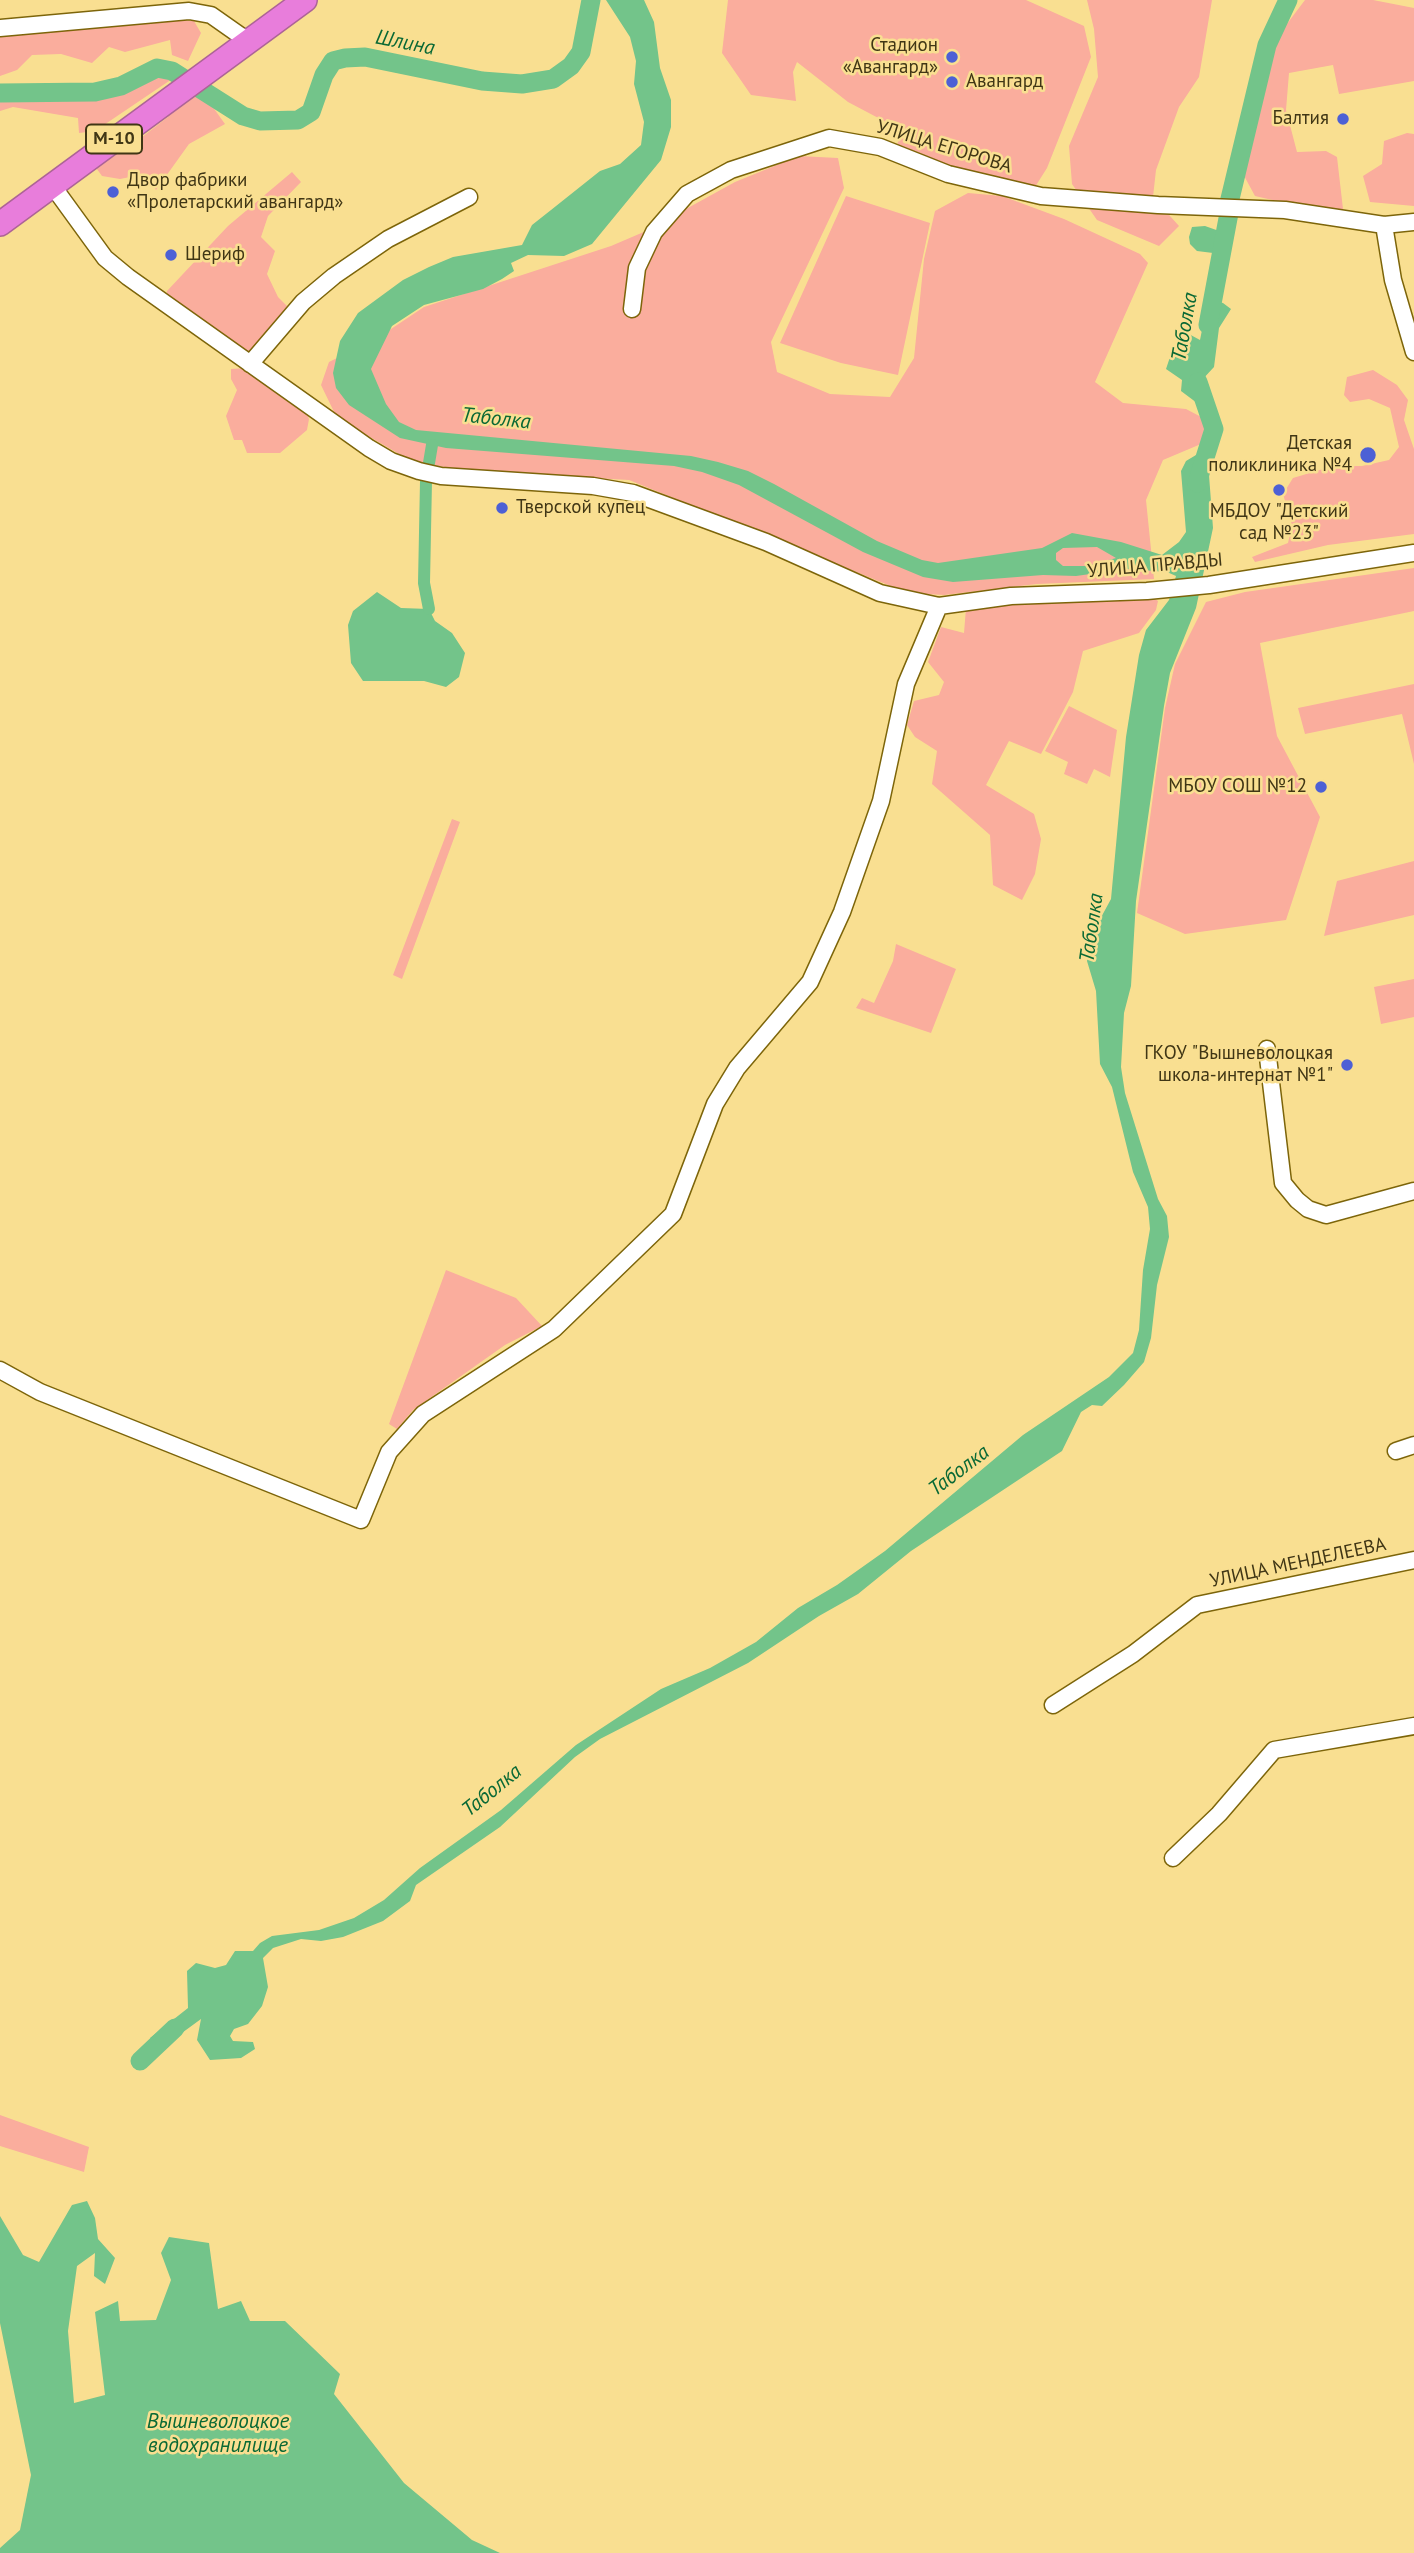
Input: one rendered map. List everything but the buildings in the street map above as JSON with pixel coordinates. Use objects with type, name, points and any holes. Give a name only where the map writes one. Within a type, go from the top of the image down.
[{"type":"highway","name":"М-10","points":[[0,223],[305,0]]},
{"type":"street","points":[[0,28],[189,11],[211,15],[248,41]]},
{"type":"street","name":"УЛИЦА ЕГОРОВА","points":[[632,309],[637,268],[654,232],[687,194],[731,170],[830,138],[880,147],[948,174],[1041,196],[1158,205],[1285,210],[1384,225],[1414,222]]},
{"type":"street","points":[[0,1370],[40,1392],[361,1520],[389,1452],[423,1414],[554,1329],[673,1214],[715,1104],[737,1068],[810,982],[842,912],[881,802],[906,684],[939,606],[880,593],[766,542],[616,489],[441,476],[391,461],[250,364],[106,258],[52,185]]},
{"type":"street","points":[[250,364],[303,302],[334,276],[388,239],[469,197]]},
{"type":"street","points":[[1384,225],[1393,280],[1414,352]]},
{"type":"street","name":"УЛИЦА ПРАВДЫ","points":[[939,606],[1011,596],[1115,593],[1209,585],[1414,553]]},
{"type":"street","points":[[1266,1049],[1283,1183],[1297,1200],[1308,1209],[1326,1215],[1414,1191]]},
{"type":"street","points":[[1396,1451],[1414,1445]]},
{"type":"street","name":"УЛИЦА МЕНДЕЛЕЕВА","points":[[1053,1705],[1133,1654],[1197,1605],[1414,1560]]},
{"type":"street","points":[[1173,1858],[1219,1814],[1274,1750],[1414,1726]]},
{"type":"shaded area","name":"Авангард","points":[[728,0],[1026,0],[1084,26],[1091,57],[1047,168],[1035,187],[973,180],[895,149],[903,131],[848,102],[797,62],[793,72],[796,101],[751,95],[722,53]]},
{"type":"shaded area","points":[[1087,0],[1212,0],[1199,77],[1179,107],[1156,170],[1153,197],[1179,226],[1159,246],[1097,220],[1072,184],[1069,146],[1098,77],[1094,29]]},
{"type":"shaded area","points":[[1305,0],[1373,0],[1414,8],[1414,81],[1339,94],[1333,65],[1289,73],[1286,110],[1297,152],[1326,151],[1337,157],[1343,209],[1329,213],[1255,196],[1242,172],[1277,37]]},
{"type":"shaded area","points":[[176,20],[194,21],[201,33],[188,61],[172,55],[170,40],[125,52],[109,47],[92,63],[61,54],[32,55],[17,70],[0,76],[0,34]]},
{"type":"shaded area","points":[[157,71],[172,79],[95,131],[79,133],[78,118],[13,107],[0,111],[0,99],[112,96]]},
{"type":"shaded area","points":[[191,91],[207,99],[225,124],[189,144],[156,190],[145,174],[120,179],[102,176],[94,165],[118,146],[128,148],[168,117],[170,105]]},
{"type":"shaded area","points":[[1407,133],[1414,134],[1414,206],[1370,202],[1363,176],[1382,164],[1384,141]]},
{"type":"shaded area","points":[[799,156],[838,158],[844,188],[771,342],[777,372],[830,394],[890,397],[914,358],[924,259],[935,211],[968,193],[1002,196],[1064,219],[1140,254],[1148,263],[1095,382],[1123,403],[1186,409],[1207,420],[1201,444],[1163,460],[1146,500],[1154,579],[1037,584],[944,595],[908,593],[629,480],[470,471],[413,462],[337,418],[321,385],[329,362],[379,337],[424,307],[611,246],[646,231],[735,182]]},
{"type":"shaded area","points":[[292,172],[301,182],[268,216],[261,237],[275,251],[267,274],[278,297],[291,310],[251,357],[166,296],[167,291],[228,226]]},
{"type":"shaded area","points":[[846,196],[930,223],[898,375],[841,363],[780,343]]},
{"type":"shaded area","points":[[246,368],[306,412],[309,419],[307,430],[280,453],[247,453],[242,440],[234,440],[226,416],[237,390],[231,379],[231,369]]},
{"type":"shaded area","points":[[1373,370],[1397,385],[1408,400],[1404,420],[1414,449],[1414,534],[1328,545],[1255,562],[1252,557],[1288,543],[1292,525],[1283,494],[1293,478],[1333,466],[1362,466],[1389,460],[1399,447],[1390,408],[1369,399],[1350,402],[1344,395],[1347,377]]},
{"type":"shaded area","points":[[1414,568],[1414,611],[1260,643],[1277,736],[1320,817],[1286,920],[1185,934],[1137,913],[1165,708],[1175,664],[1206,602],[1245,592]]},
{"type":"shaded area","points":[[1150,596],[1158,601],[1156,610],[1139,633],[1083,651],[1073,692],[1041,754],[1009,741],[986,785],[1034,814],[1041,839],[1035,874],[1022,900],[993,885],[990,835],[932,784],[937,751],[915,737],[907,725],[914,701],[939,695],[944,682],[928,662],[941,627],[964,633],[966,608]]},
{"type":"shaded area","points":[[1414,684],[1414,764],[1402,714],[1305,734],[1298,708]]},
{"type":"shaded area","points":[[1069,706],[1117,730],[1110,777],[1094,769],[1087,784],[1064,774],[1068,762],[1045,751]]},
{"type":"shaded area","points":[[452,819],[460,822],[402,979],[393,975]]},
{"type":"shaded area","points":[[1414,861],[1414,915],[1324,936],[1337,881]]},
{"type":"shaded area","points":[[896,944],[956,969],[931,1033],[856,1008],[862,998],[874,1003],[893,961]]},
{"type":"shaded area","points":[[1414,979],[1414,1017],[1381,1024],[1374,987]]},
{"type":"shaded area","points":[[446,1270],[516,1298],[542,1326],[505,1345],[413,1410],[397,1429],[389,1424]]},
{"type":"shaded area","points":[[0,2115],[89,2147],[84,2172],[0,2146]]},
{"type":"water","points":[[606,0],[644,0],[654,22],[660,68],[671,100],[671,127],[661,160],[592,244],[564,256],[528,255],[511,263],[514,271],[483,289],[424,305],[392,326],[371,369],[386,404],[399,422],[416,430],[691,456],[718,462],[748,471],[877,541],[922,560],[938,563],[1042,548],[1072,533],[1121,542],[1162,555],[1179,542],[1186,532],[1181,471],[1186,461],[1196,455],[1208,462],[1213,528],[1196,608],[1170,673],[1136,901],[1131,986],[1124,1013],[1121,1067],[1125,1093],[1158,1199],[1167,1216],[1169,1237],[1157,1285],[1151,1338],[1144,1362],[1102,1406],[1092,1405],[1081,1412],[1062,1451],[911,1551],[858,1594],[748,1663],[600,1739],[575,1757],[500,1827],[416,1885],[410,1901],[383,1921],[343,1937],[321,1941],[301,1939],[273,1948],[263,1958],[268,1987],[262,2006],[248,2024],[234,2029],[230,2036],[233,2041],[253,2042],[255,2049],[241,2058],[210,2060],[197,2040],[201,2019],[160,2049],[150,2038],[188,2008],[187,1971],[196,1963],[215,1968],[226,1965],[235,1951],[253,1951],[272,1936],[319,1930],[354,1918],[384,1900],[420,1868],[501,1810],[576,1745],[661,1689],[710,1668],[756,1642],[798,1608],[837,1585],[885,1551],[1023,1435],[1109,1377],[1133,1353],[1139,1330],[1143,1270],[1150,1229],[1148,1207],[1133,1172],[1112,1087],[1100,1064],[1096,991],[1087,961],[1092,934],[1111,899],[1126,737],[1139,655],[1146,630],[1169,600],[1176,576],[1167,572],[1126,569],[1076,576],[1043,575],[953,582],[923,577],[863,552],[739,485],[702,472],[674,466],[446,448],[400,438],[349,405],[336,388],[333,373],[340,341],[358,313],[403,280],[453,257],[522,245],[532,225],[600,171],[620,164],[641,145],[644,122],[634,84],[636,61],[630,37]],"holes":[[[1097,547],[1116,558],[1088,566],[1063,566],[1056,560],[1056,553],[1063,548]]]},
{"type":"water","points":[[1205,226],[1222,232],[1230,239],[1228,248],[1213,253],[1197,251],[1190,244],[1192,227]]},
{"type":"water","points":[[1213,300],[1231,309],[1219,328],[1214,367],[1201,381],[1209,404],[1205,409],[1181,391],[1182,380],[1166,369],[1172,351],[1187,333],[1200,340],[1206,310]]},
{"type":"water","points":[[377,592],[401,608],[429,609],[435,621],[452,633],[465,653],[459,677],[446,687],[424,681],[363,681],[351,663],[348,625],[353,611]]},
{"type":"water","name":"Вышневолоцкое водохранилище","points":[[87,2201],[95,2218],[98,2239],[115,2258],[105,2284],[94,2276],[95,2253],[77,2266],[68,2331],[74,2403],[105,2395],[95,2312],[118,2301],[120,2321],[156,2320],[171,2280],[161,2253],[169,2237],[209,2243],[218,2309],[241,2301],[250,2321],[285,2321],[340,2374],[334,2394],[404,2483],[472,2540],[500,2553],[0,2553],[0,2548],[20,2530],[31,2475],[0,2323],[0,2216],[23,2255],[39,2262],[72,2205]]},
{"type":"waterway","name":"Шлина","points":[[0,93],[95,92],[121,86],[157,68],[172,71],[243,116],[260,121],[298,120],[311,112],[324,75],[333,61],[345,58],[365,57],[482,81],[522,84],[553,79],[571,66],[581,52],[591,0]]},
{"type":"waterway","name":"Таболка","points":[[1229,203],[1267,45],[1288,0]]},
{"type":"waterway","name":"Таболка","points":[[1208,325],[1229,213]]},
{"type":"waterway","name":"Таболка","points":[[1197,483],[1214,429],[1198,382]]},
{"type":"waterway","points":[[429,463],[432,445]]},
{"type":"waterway","points":[[426,481],[424,583],[429,609]]},
{"type":"waterway","name":"Таболка","points":[[140,2061],[175,2028]]},
{"type":"place","name":"Стадион «Авангард»","points":[[952,57]]},
{"type":"place","name":"Авангард","points":[[952,82]]},
{"type":"place","name":"Балтия","points":[[1343,119]]},
{"type":"place","name":"Двор фабрики «Пролетарский авангард»","points":[[113,192]]},
{"type":"place","name":"Шериф","points":[[171,255]]},
{"type":"place","name":"Детская поликлиника №4","points":[[1368,455]]},
{"type":"place","name":"МБДОУ \"Детский сад №23\"","points":[[1279,490]]},
{"type":"place","name":"Тверской купец","points":[[502,508]]},
{"type":"place","name":"МБОУ СОШ №12","points":[[1321,787]]},
{"type":"place","name":"ГКОУ \"Вышневолоцкая школа-интернат №1\"","points":[[1347,1065]]}]
